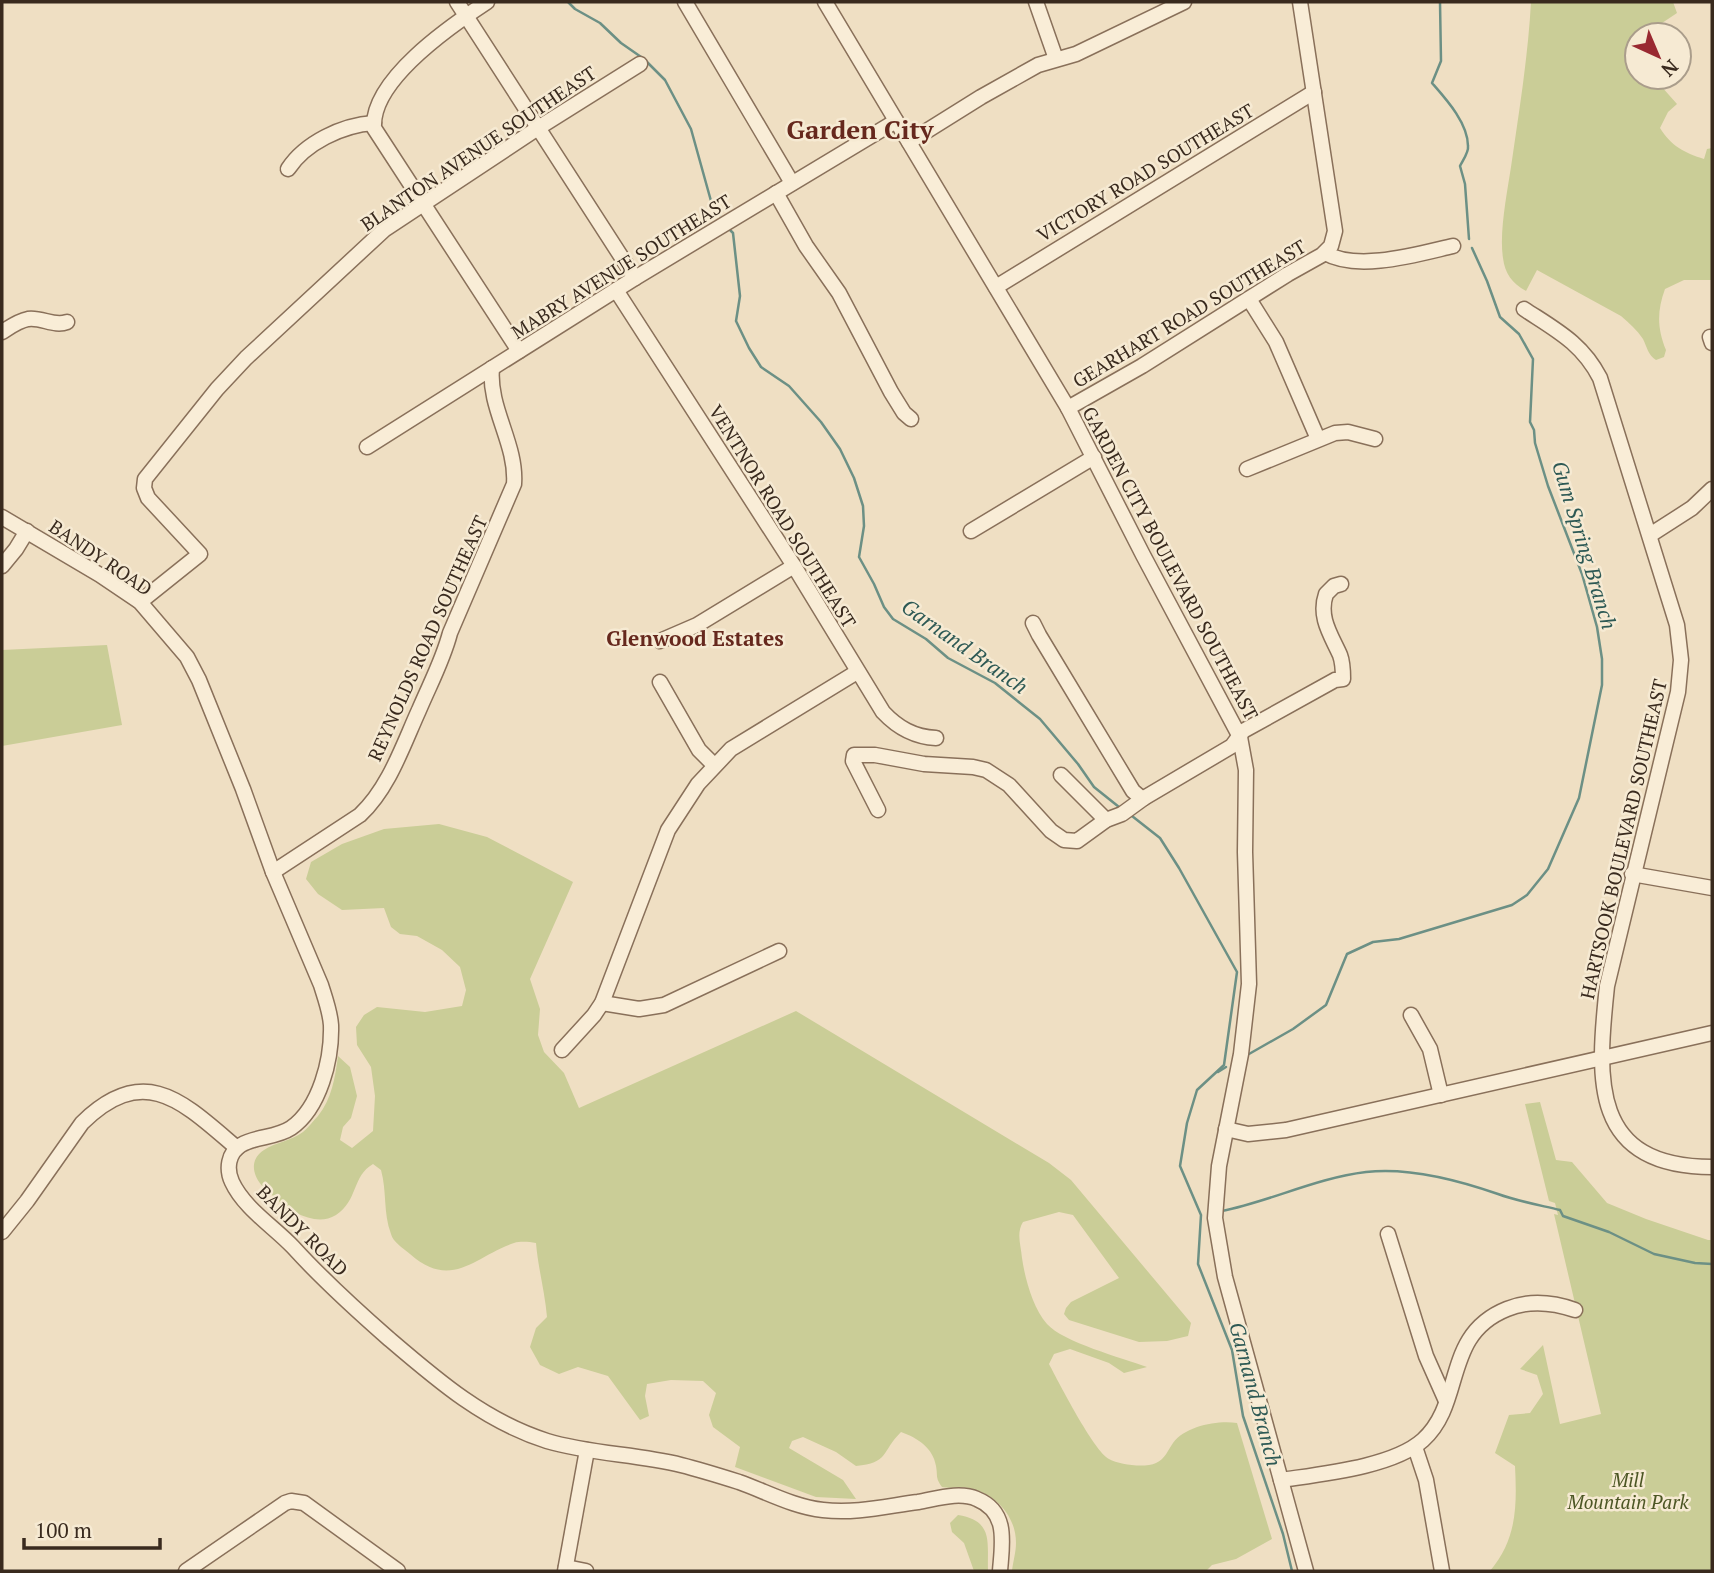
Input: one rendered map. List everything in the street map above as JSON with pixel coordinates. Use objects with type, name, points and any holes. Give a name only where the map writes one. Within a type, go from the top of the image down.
[{"type":"street","points":[[457,2],[635,278]]},
{"type":"street","points":[[487,2],[424,49],[397,78],[379,103],[374,123],[377,135],[519,351]]},
{"type":"street","points":[[685,2],[792,184]]},
{"type":"street","name":"GARDEN CITY BOULEVARD SOUTHEAST","points":[[825,2],[1068,408],[1240,737],[1246,770],[1245,852],[1249,984],[1241,1055],[1215,1200],[1218,1240],[1225,1277],[1306,1571]]},
{"type":"street","points":[[1036,2],[1056,59]]},
{"type":"street","points":[[909,142],[992,90],[1038,65],[1076,54],[1184,2]]},
{"type":"street","points":[[1300,2],[1335,232],[1331,246],[1325,253]]},
{"type":"street","name":"BLANTON AVENUE SOUTHEAST","points":[[140,602],[200,554],[146,494],[145,480],[217,389],[246,358],[384,230],[640,64]]},
{"type":"street","name":"VICTORY ROAD SOUTHEAST","points":[[996,287],[1314,92]]},
{"type":"street","name":"MABRY AVENUE SOUTHEAST","points":[[367,447],[635,278],[896,121]]},
{"type":"street","points":[[288,169],[309,147],[354,126],[374,123]]},
{"type":"street","points":[[776,193],[806,246],[839,293],[891,392],[911,419]]},
{"type":"street","name":"GEARHART ROAD SOUTHEAST","points":[[1068,408],[1142,366],[1325,253],[1340,260],[1385,259],[1453,246]]},
{"type":"street","name":"VENTNOR ROAD SOUTHEAST","points":[[616,290],[793,566],[857,672],[892,721],[916,736],[936,738]]},
{"type":"street","points":[[1249,299],[1276,342],[1318,439]]},
{"type":"street","name":"HARTSOOK BOULEVARD SOUTHEAST","points":[[1524,309],[1574,341],[1593,364],[1606,392],[1677,625],[1681,660],[1678,692],[1607,985],[1602,1031],[1602,1072],[1611,1114],[1615,1125],[1641,1153],[1662,1161],[1712,1167]]},
{"type":"street","points":[[2,332],[27,319],[55,324],[68,322]]},
{"type":"street","name":"REYNOLDS ROAD SOUTHEAST","points":[[273,872],[360,815],[378,796],[444,653],[513,484],[513,461],[492,391],[492,368]]},
{"type":"street","points":[[1247,469],[1335,433],[1348,432],[1375,439]]},
{"type":"street","points":[[971,531],[1094,457]]},
{"type":"street","points":[[1650,536],[1692,508],[1712,489]]},
{"type":"street","name":"BANDY ROAD","points":[[2,517],[140,602],[187,657],[199,680],[273,872],[321,985],[330,1016],[331,1037],[317,1094],[301,1120],[281,1133],[250,1141],[237,1148],[231,1156],[231,1179],[244,1199],[339,1295],[432,1376],[470,1405],[498,1420],[544,1440],[587,1450],[640,1456],[678,1464],[794,1503],[828,1511],[873,1509],[965,1496],[985,1503],[998,1517],[1003,1532],[1000,1571]]},
{"type":"street","points":[[2,566],[27,531]]},
{"type":"street","points":[[660,641],[697,625],[793,566]]},
{"type":"street","points":[[878,810],[853,761],[854,755],[874,755],[924,764],[986,770],[1009,785],[1041,821],[1064,840],[1077,841],[1106,820],[1122,814],[1231,746],[1243,732],[1335,680],[1343,679],[1342,662],[1329,635],[1324,613],[1326,594],[1340,584]]},
{"type":"street","points":[[1033,622],[1038,635],[1133,791],[1144,798]]},
{"type":"street","points":[[562,1050],[602,1003],[668,831],[683,804],[714,765],[731,749],[857,672]]},
{"type":"street","points":[[660,682],[699,750],[714,765]]},
{"type":"street","points":[[1061,775],[1106,820]]},
{"type":"street","points":[[1632,874],[1712,888]]},
{"type":"street","points":[[602,1003],[639,1009],[664,1005],[779,951]]},
{"type":"street","points":[[1411,1014],[1430,1049],[1441,1095]]},
{"type":"street","points":[[1226,1129],[1263,1134],[1712,1033]]},
{"type":"street","points":[[2,1231],[27,1201],[82,1123],[107,1102],[120,1096],[143,1091],[163,1093],[177,1100],[237,1148]]},
{"type":"street","points":[[1388,1234],[1426,1356],[1446,1401]]},
{"type":"street","points":[[1281,1480],[1392,1458],[1415,1447],[1436,1425],[1465,1346],[1489,1318],[1513,1306],[1526,1303],[1551,1303],[1575,1310]]},
{"type":"street","points":[[1415,1447],[1426,1480],[1441,1571]]},
{"type":"street","points":[[586,1571],[565,1569],[587,1450]]},
{"type":"street","points":[[186,1571],[285,1503],[298,1501],[398,1571]]},
{"type":"green space","points":[[1531,2],[1673,2],[1677,13],[1665,21],[1623,21],[1623,91],[1665,91],[1677,104],[1668,112],[1660,128],[1669,140],[1704,159],[1707,149],[1712,148],[1712,280],[1684,280],[1665,289],[1659,320],[1666,350],[1664,357],[1656,360],[1649,353],[1641,336],[1621,316],[1537,270],[1526,291],[1513,281],[1505,269],[1503,225],[1528,43]]},
{"type":"green space","points":[[107,645],[122,725],[2,746],[2,650]]},
{"type":"green space","points":[[439,824],[487,837],[573,882],[530,979],[540,1009],[538,1035],[544,1052],[564,1073],[579,1108],[796,1011],[1049,1163],[1071,1180],[1191,1323],[1188,1336],[1167,1341],[1139,1342],[1069,1320],[1064,1314],[1071,1302],[1119,1278],[1073,1215],[1059,1212],[1023,1222],[1020,1240],[1025,1275],[1034,1302],[1047,1324],[1079,1343],[1147,1367],[1124,1373],[1109,1363],[1070,1349],[1054,1354],[1049,1364],[1068,1400],[1095,1443],[1109,1459],[1133,1465],[1151,1465],[1159,1461],[1178,1437],[1194,1428],[1221,1422],[1237,1423],[1272,1539],[1236,1559],[1212,1565],[1206,1571],[1012,1571],[1015,1533],[1003,1508],[979,1491],[966,1487],[942,1487],[932,1454],[924,1444],[907,1434],[901,1432],[879,1459],[856,1466],[836,1452],[803,1437],[792,1441],[789,1448],[843,1480],[856,1499],[816,1497],[735,1467],[740,1447],[713,1427],[709,1415],[716,1393],[703,1381],[671,1380],[647,1384],[645,1396],[649,1416],[640,1420],[608,1376],[578,1367],[559,1374],[540,1365],[530,1347],[536,1328],[547,1317],[536,1243],[514,1243],[475,1262],[451,1270],[438,1270],[425,1265],[392,1237],[381,1170],[373,1164],[361,1175],[348,1203],[336,1215],[321,1219],[306,1217],[281,1203],[258,1181],[254,1170],[255,1159],[269,1147],[303,1132],[318,1116],[330,1095],[338,1056],[350,1067],[357,1096],[351,1118],[343,1127],[340,1140],[352,1148],[373,1131],[375,1096],[371,1067],[357,1045],[356,1027],[364,1015],[377,1007],[425,1012],[462,1006],[466,990],[460,967],[442,950],[417,936],[400,934],[391,927],[384,908],[342,910],[318,894],[306,879],[311,862],[342,844],[384,829]]},
{"type":"green space","name":"Mill Mountain Park","points":[[1540,1102],[1556,1160],[1572,1162],[1607,1203],[1646,1219],[1712,1240],[1712,1571],[1490,1571],[1506,1547],[1513,1522],[1516,1495],[1515,1466],[1495,1453],[1509,1415],[1530,1413],[1543,1394],[1537,1375],[1520,1369],[1543,1345],[1560,1424],[1601,1414],[1554,1214],[1558,1215],[1555,1203],[1549,1201],[1525,1104]]},
{"type":"green space","points":[[958,1515],[978,1522],[983,1528],[988,1542],[988,1571],[974,1571],[964,1543],[952,1532],[950,1523]]},
{"type":"waterway","name":"Garnand Branch","points":[[568,2],[600,23],[665,80],[691,129],[711,201],[720,215]]},
{"type":"waterway","name":"Gum Spring Branch","points":[[1440,2],[1441,61],[1432,83],[1455,112],[1467,137],[1468,151],[1460,166],[1465,184],[1469,239]]},
{"type":"waterway","name":"Garnand Branch","points":[[730,230],[733,233],[740,296],[736,321],[761,367],[789,386],[821,422],[840,449],[854,478],[863,506],[864,526],[859,557],[884,607],[893,619],[926,639],[948,658],[995,683],[1040,719],[1094,787],[1119,807]]},
{"type":"waterway","name":"Gum Spring Branch","points":[[1249,1054],[1293,1029],[1326,1005],[1347,954],[1373,942],[1399,939],[1512,905],[1527,895],[1548,869],[1579,798],[1602,685],[1602,659],[1597,627],[1582,574],[1548,486],[1535,443],[1530,422],[1533,359],[1519,334],[1500,317],[1472,248]]},
{"type":"waterway","name":"Garnand Branch","points":[[1132,816],[1160,838],[1237,972],[1224,1065],[1197,1090],[1187,1123],[1180,1166],[1201,1215],[1198,1264],[1232,1350],[1243,1416],[1283,1534],[1292,1571]]},
{"type":"waterway","name":"Gum Spring Branch","points":[[1218,1072],[1226,1067]]},
{"type":"waterway","points":[[1222,1211],[1347,1175],[1399,1171],[1450,1180],[1560,1210],[1563,1216],[1609,1232],[1654,1254],[1712,1264]]},
{"type":"district","name":"Garden City","points":[[860,129]]},
{"type":"district","name":"Glenwood Estates","points":[[695,638]]}]
